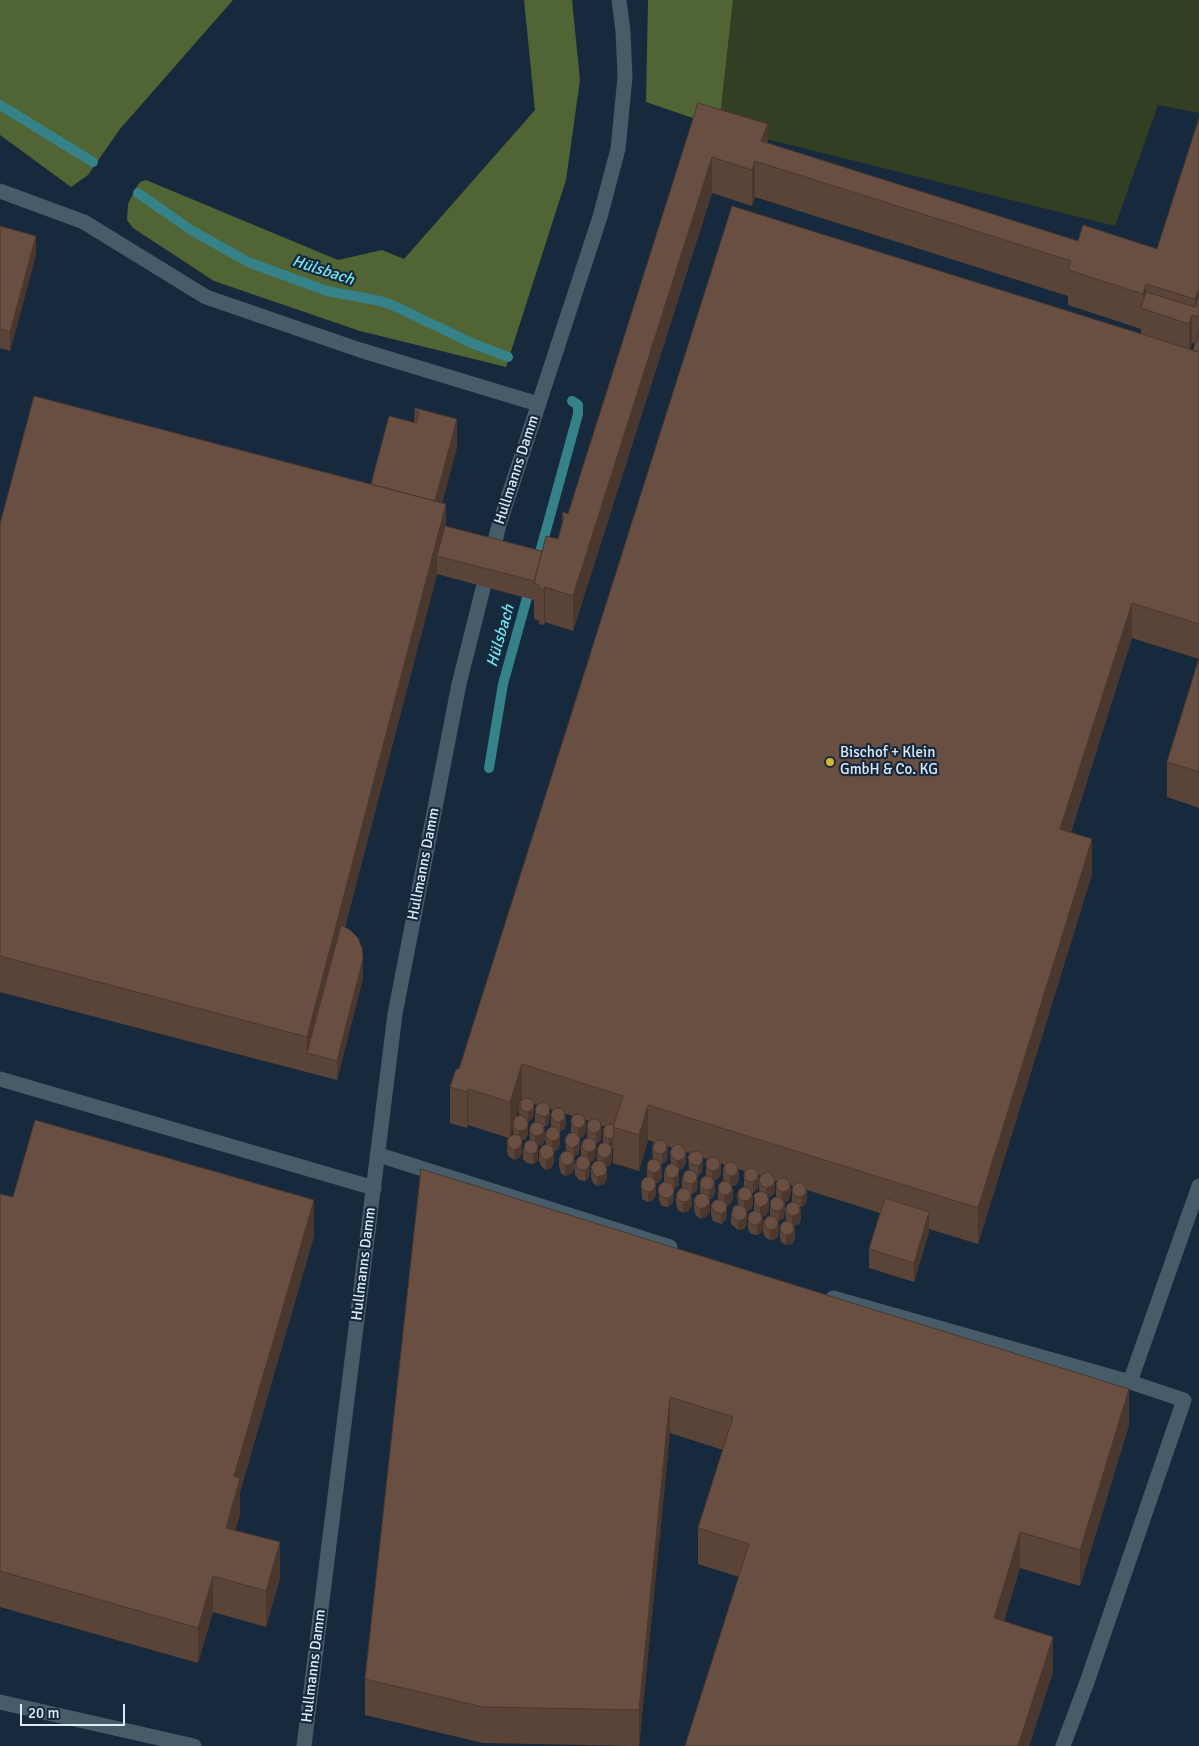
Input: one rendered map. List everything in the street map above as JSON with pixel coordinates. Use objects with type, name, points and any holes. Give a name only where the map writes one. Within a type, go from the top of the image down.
[{"type":"street","name":"Hullmanns Damm","points":[[304,1746],[395,1014],[459,684],[499,525],[600,217],[618,149],[625,77],[623,31],[619,0]]},
{"type":"street","points":[[0,191],[84,222],[206,297],[360,350],[538,404]]},
{"type":"street","points":[[0,1079],[374,1188]]},
{"type":"street","points":[[378,1155],[683,1251]]},
{"type":"street","points":[[1130,1382],[1199,1186]]},
{"type":"street","points":[[815,1293],[1130,1382],[1184,1400],[1087,1682],[1062,1746]]},
{"type":"street","points":[[0,1702],[194,1746]]},
{"type":"green space","points":[[0,0],[233,0],[120,129],[88,175],[71,187],[0,135]]},
{"type":"green space","points":[[524,0],[572,0],[580,80],[566,180],[506,367],[360,331],[214,281],[133,228],[127,220],[128,204],[140,182],[146,180],[338,260],[382,250],[404,259],[535,110]]},
{"type":"green space","points":[[648,0],[733,0],[719,127],[646,102]]},
{"type":"green space","points":[[733,0],[1199,0],[1199,113],[1158,105],[1115,226],[719,127]]},
{"type":"building","points":[[698,103],[768,124],[761,141],[1078,241],[1083,225],[1157,249],[1199,118],[1199,288],[1195,299],[1146,284],[1143,294],[1068,270],[1071,261],[755,161],[752,170],[712,157],[573,596],[545,587],[544,590],[534,583],[546,536],[558,539],[564,517],[562,516],[563,512],[568,514]]},
{"type":"building","name":"Bischof + Klein GmbH & Co. KG","points":[[732,206],[1199,352],[1199,624],[1132,603],[1060,829],[1092,839],[978,1208],[648,1105],[639,1135],[613,1127],[623,1096],[522,1064],[510,1102],[468,1089],[467,1092],[450,1087],[456,1069],[459,1069]]},
{"type":"building","points":[[0,226],[36,236],[10,332],[0,329]]},
{"type":"building","points":[[1146,292],[1195,307],[1199,296],[1199,317],[1192,315],[1189,324],[1141,308]]},
{"type":"building","points":[[1199,332],[1199,352],[1193,351]]},
{"type":"building","points":[[34,396],[446,504],[307,1037],[0,956],[0,524]]},
{"type":"building","points":[[415,408],[457,419],[435,501],[371,484],[389,416],[416,423],[419,412],[414,411]]},
{"type":"building","points":[[445,526],[542,551],[534,581],[437,556]]},
{"type":"building","points":[[1199,658],[1199,772],[1167,762]]},
{"type":"building","points":[[341,925],[358,938],[362,948],[363,959],[337,1061],[307,1053]]},
{"type":"building","points":[[524,1098],[530,1098],[534,1105],[530,1112],[524,1112],[520,1108],[520,1102]]},
{"type":"building","points":[[544,1102],[550,1108],[549,1114],[545,1117],[536,1114],[535,1109],[538,1104]]},
{"type":"building","points":[[555,1108],[561,1108],[565,1115],[561,1122],[555,1122],[551,1118],[551,1112]]},
{"type":"building","points":[[575,1114],[581,1114],[585,1121],[581,1128],[575,1128],[571,1124],[571,1118]]},
{"type":"building","points":[[521,1115],[527,1119],[528,1125],[525,1130],[519,1131],[514,1128],[513,1122],[516,1117]]},
{"type":"building","points":[[591,1119],[597,1119],[601,1126],[597,1133],[591,1133],[587,1129],[587,1123]]},
{"type":"building","points":[[35,1120],[314,1200],[234,1476],[240,1478],[226,1528],[280,1542],[266,1591],[213,1576],[198,1628],[0,1571],[0,1194],[13,1197]]},
{"type":"building","points":[[534,1122],[540,1122],[544,1129],[540,1136],[534,1136],[530,1132],[530,1126]]},
{"type":"building","points":[[606,1125],[614,1125],[613,1138],[609,1139],[604,1136],[603,1130]]},
{"type":"building","points":[[550,1127],[556,1127],[560,1134],[556,1141],[550,1141],[546,1137],[546,1131]]},
{"type":"building","points":[[574,1132],[580,1138],[579,1144],[571,1148],[566,1144],[565,1139],[568,1134]]},
{"type":"building","points":[[516,1134],[521,1137],[522,1143],[519,1148],[514,1150],[508,1147],[507,1141],[510,1136]]},
{"type":"building","points":[[586,1138],[592,1138],[596,1145],[592,1152],[586,1152],[582,1148],[582,1142]]},
{"type":"building","points":[[528,1140],[534,1140],[538,1147],[534,1154],[528,1154],[524,1150],[524,1144]]},
{"type":"building","points":[[657,1140],[663,1140],[667,1147],[663,1154],[657,1154],[653,1150],[653,1144]]},
{"type":"building","points":[[606,1142],[611,1146],[612,1151],[609,1156],[604,1158],[598,1155],[597,1149],[600,1144]]},
{"type":"building","points":[[548,1144],[553,1148],[554,1153],[551,1158],[546,1160],[541,1157],[539,1151],[542,1146]]},
{"type":"building","points":[[679,1144],[686,1153],[683,1159],[677,1161],[670,1152],[673,1146]]},
{"type":"building","points":[[564,1151],[570,1151],[574,1158],[570,1165],[564,1165],[560,1161],[560,1155]]},
{"type":"building","points":[[700,1151],[703,1156],[702,1162],[698,1166],[689,1163],[688,1157],[691,1152]]},
{"type":"building","points":[[580,1156],[586,1156],[590,1163],[586,1170],[580,1170],[576,1166],[576,1160]]},
{"type":"building","points":[[710,1157],[716,1157],[720,1164],[716,1171],[710,1171],[706,1167],[706,1161]]},
{"type":"building","points":[[651,1159],[657,1159],[661,1166],[657,1173],[651,1173],[647,1169],[647,1163]]},
{"type":"building","points":[[600,1160],[605,1164],[607,1170],[604,1175],[597,1177],[591,1167],[594,1162]]},
{"type":"building","points":[[728,1162],[734,1162],[738,1169],[734,1176],[728,1176],[724,1172],[724,1166]]},
{"type":"building","points":[[669,1164],[675,1164],[679,1171],[675,1178],[669,1178],[665,1174],[665,1168]]},
{"type":"building","points":[[748,1168],[754,1168],[758,1175],[754,1182],[748,1182],[744,1178],[744,1172]]},
{"type":"building","points":[[421,1169],[1129,1389],[1080,1550],[1020,1532],[994,1618],[1053,1637],[1018,1746],[685,1746],[749,1544],[698,1528],[733,1417],[670,1397],[639,1710],[483,1707],[365,1679]]},
{"type":"building","points":[[687,1170],[693,1170],[697,1177],[693,1184],[687,1184],[683,1180],[683,1174]]},
{"type":"building","points":[[768,1172],[775,1181],[772,1186],[766,1188],[761,1185],[759,1179],[762,1174]]},
{"type":"building","points":[[650,1176],[655,1180],[656,1185],[653,1191],[648,1192],[642,1189],[641,1183],[644,1178]]},
{"type":"building","points":[[704,1176],[710,1176],[714,1183],[710,1190],[704,1190],[700,1186],[700,1180]]},
{"type":"building","points":[[780,1178],[786,1178],[790,1185],[786,1192],[780,1192],[776,1188],[776,1182]]},
{"type":"building","points":[[722,1181],[728,1181],[732,1188],[728,1195],[722,1195],[718,1191],[718,1185]]},
{"type":"building","points":[[666,1182],[674,1190],[666,1198],[658,1190]]},
{"type":"building","points":[[796,1183],[802,1183],[806,1190],[802,1197],[796,1197],[792,1193],[792,1187]]},
{"type":"building","points":[[742,1187],[748,1187],[752,1194],[748,1201],[742,1201],[738,1197],[738,1191]]},
{"type":"building","points":[[681,1188],[687,1188],[691,1195],[687,1202],[681,1202],[677,1198],[677,1192]]},
{"type":"building","points":[[762,1191],[767,1194],[769,1200],[766,1205],[760,1207],[755,1204],[754,1195]]},
{"type":"building","points":[[703,1193],[708,1196],[710,1202],[706,1207],[700,1209],[696,1206],[694,1200],[697,1195]]},
{"type":"building","points":[[774,1197],[780,1197],[784,1204],[780,1211],[774,1211],[770,1207],[770,1201]]},
{"type":"building","points":[[885,1198],[929,1212],[914,1263],[869,1249]]},
{"type":"building","points":[[715,1200],[723,1200],[727,1205],[726,1211],[721,1214],[713,1211],[711,1205]]},
{"type":"building","points":[[790,1202],[796,1202],[800,1209],[796,1216],[790,1216],[786,1212],[786,1206]]},
{"type":"building","points":[[740,1205],[745,1208],[747,1214],[744,1219],[738,1221],[731,1215],[734,1206]]},
{"type":"building","points":[[752,1211],[758,1211],[762,1218],[758,1225],[752,1225],[748,1221],[748,1215]]},
{"type":"building","points":[[768,1216],[774,1216],[778,1223],[774,1230],[768,1230],[764,1226],[764,1220]]},
{"type":"building","points":[[784,1221],[790,1221],[794,1228],[790,1235],[784,1235],[780,1231],[780,1225]]},
{"type":"waterway","name":"Hülsbach","points":[[0,105],[93,162]]},
{"type":"waterway","name":"Hülsbach","points":[[138,193],[191,230],[248,262],[327,291],[392,305],[474,344],[508,357]]},
{"type":"waterway","name":"Hülsbach","points":[[537,563],[578,414],[578,405],[572,401]]},
{"type":"waterway","name":"Hülsbach","points":[[489,768],[503,684],[530,587]]},
{"type":"place","name":"Bischof + Klein GmbH & Co. KG","points":[[830,762]]}]
